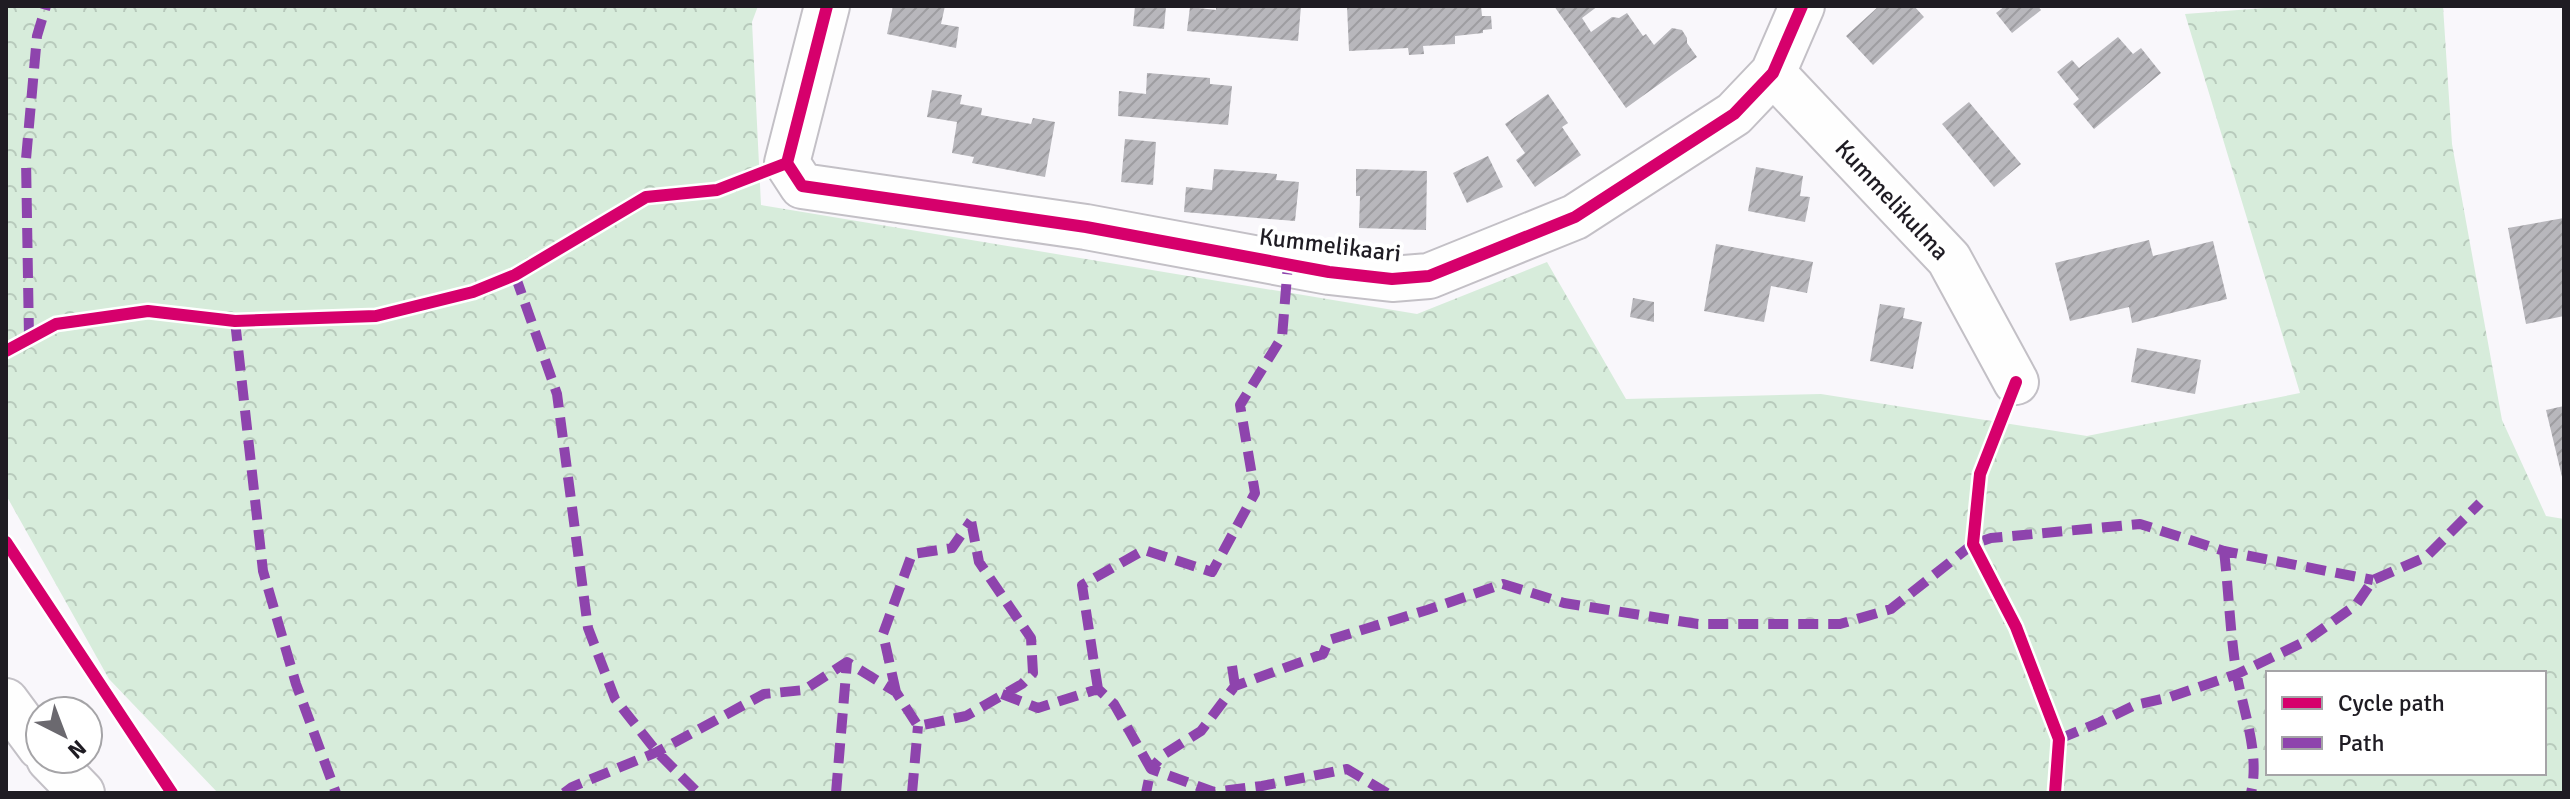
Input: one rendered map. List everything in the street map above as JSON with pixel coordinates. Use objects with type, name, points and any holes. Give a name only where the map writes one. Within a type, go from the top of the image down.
[{"type":"street","name":"Kummelikaari","points":[[827,6],[787,163],[802,186],[1086,227],[1329,272],[1392,279],[1429,276],[1575,217],[1734,114],[1773,73],[1802,6]]},
{"type":"street","name":"Kummelikulma","points":[[1773,73],[1949,259],[2016,382]]},
{"type":"street","points":[[6,701],[24,726]]},
{"type":"street","points":[[6,738],[24,748]]},
{"type":"green space","points":[[6,6],[758,6],[752,22],[761,205],[1417,314],[1547,262],[1626,399],[1821,394],[2087,436],[2300,393],[2185,14],[2291,6],[2443,6],[2452,144],[2502,420],[2546,516],[2564,519],[2564,793],[218,793],[109,679],[6,495]]},
{"type":"building","points":[[893,6],[945,6],[941,24],[959,27],[956,48],[887,34]]},
{"type":"building","points":[[1135,6],[1166,6],[1164,29],[1133,26]]},
{"type":"building","points":[[1216,6],[1301,6],[1298,41],[1187,31],[1190,7],[1216,10]]},
{"type":"building","points":[[1347,6],[1481,6],[1482,16],[1491,16],[1492,29],[1455,36],[1455,44],[1423,46],[1424,54],[1409,55],[1408,48],[1349,51]]},
{"type":"building","points":[[1554,6],[1598,6],[1582,18],[1591,32],[1612,17],[1619,18],[1627,13],[1643,36],[1646,34],[1654,45],[1672,28],[1682,30],[1697,57],[1626,108]]},
{"type":"building","points":[[1879,6],[1914,6],[1924,17],[1873,65],[1846,36]]},
{"type":"building","points":[[2005,6],[2038,6],[2041,10],[2012,33],[1996,13]]},
{"type":"building","points":[[2118,37],[2133,54],[2141,48],[2161,73],[2094,129],[2073,104],[2079,99],[2057,72],[2072,60],[2079,68]]},
{"type":"building","points":[[1147,73],[1210,78],[1210,84],[1232,86],[1228,125],[1118,116],[1119,91],[1146,94]]},
{"type":"building","points":[[932,90],[962,95],[960,104],[982,108],[981,115],[1031,124],[1033,118],[1055,122],[1045,177],[972,163],[974,157],[952,153],[957,122],[927,117]]},
{"type":"building","points":[[1548,94],[1568,123],[1562,127],[1581,155],[1535,187],[1516,160],[1525,153],[1505,124]]},
{"type":"building","points":[[1969,102],[2021,164],[1994,187],[1942,124]]},
{"type":"building","points":[[1125,139],[1156,142],[1153,185],[1121,182]]},
{"type":"building","points":[[1488,156],[1503,187],[1467,203],[1453,173]]},
{"type":"building","points":[[1756,167],[1803,176],[1800,196],[1810,197],[1805,222],[1748,211]]},
{"type":"building","points":[[1214,169],[1277,174],[1276,180],[1299,182],[1295,221],[1184,212],[1186,187],[1212,190]]},
{"type":"building","points":[[1356,169],[1427,171],[1426,230],[1359,228],[1360,196],[1356,196]]},
{"type":"building","points":[[2564,218],[2564,316],[2526,324],[2508,228]]},
{"type":"building","points":[[2149,240],[2153,256],[2213,241],[2227,299],[2132,323],[2129,307],[2070,321],[2055,263]]},
{"type":"building","points":[[1716,244],[1813,262],[1807,293],[1771,286],[1764,322],[1704,311]]},
{"type":"building","points":[[1633,298],[1654,302],[1654,322],[1630,317]]},
{"type":"building","points":[[1880,304],[1905,308],[1903,318],[1922,322],[1913,369],[1870,361]]},
{"type":"building","points":[[2137,348],[2201,360],[2195,394],[2131,382]]},
{"type":"building","points":[[2564,406],[2564,481],[2563,481],[2546,410]]},
{"type":"marked path","points":[[29,338],[26,159],[37,36],[46,6]]},
{"type":"marked path","points":[[1098,689],[1082,585],[1144,550],[1212,572],[1255,493],[1240,405],[1282,337],[1288,264]]},
{"type":"marked path","points":[[515,275],[557,394],[588,628],[615,699],[657,752],[698,793]]},
{"type":"marked path","points":[[235,321],[263,571],[296,684],[336,793]]},
{"type":"marked path","points":[[2059,739],[2135,705],[2170,697],[2237,674],[2304,642],[2356,605],[2373,580],[2426,557],[2480,503]]},
{"type":"marked path","points":[[896,692],[883,634],[912,554],[952,548],[971,521]]},
{"type":"marked path","points":[[564,793],[657,752],[764,694],[804,690],[847,662],[896,692],[918,726],[966,716],[1022,684],[1033,673],[1031,638],[979,562],[971,521]]},
{"type":"marked path","points":[[1387,793],[1347,769],[1214,792],[1151,769],[1163,755],[1201,731],[1235,686],[1323,654],[1329,640],[1503,584],[1564,603],[1698,624],[1840,624],[1891,609],[1973,544],[1991,538],[2140,524],[2224,551],[2373,580]]},
{"type":"marked path","points":[[2224,551],[2237,676],[2254,764],[2251,793]]},
{"type":"marked path","points":[[836,793],[847,662]]},
{"type":"marked path","points":[[1232,666],[1235,686]]},
{"type":"marked path","points":[[1002,694],[1038,708],[1098,689],[1114,704],[1151,769],[1146,793]]},
{"type":"marked path","points":[[912,793],[918,726]]},
{"type":"cycle path","points":[[827,6],[787,163],[802,186],[1086,227],[1329,272],[1392,279],[1429,276],[1575,217],[1734,114],[1773,73],[1802,6]]},
{"type":"cycle path","points":[[6,351],[56,324],[148,311],[235,321],[376,316],[473,292],[515,275],[646,197],[717,190],[787,163]]},
{"type":"cycle path","points":[[2016,382],[1980,474],[1973,544],[2016,627],[2059,739],[2055,793]]},
{"type":"cycle path","points":[[6,542],[172,793]]}]
